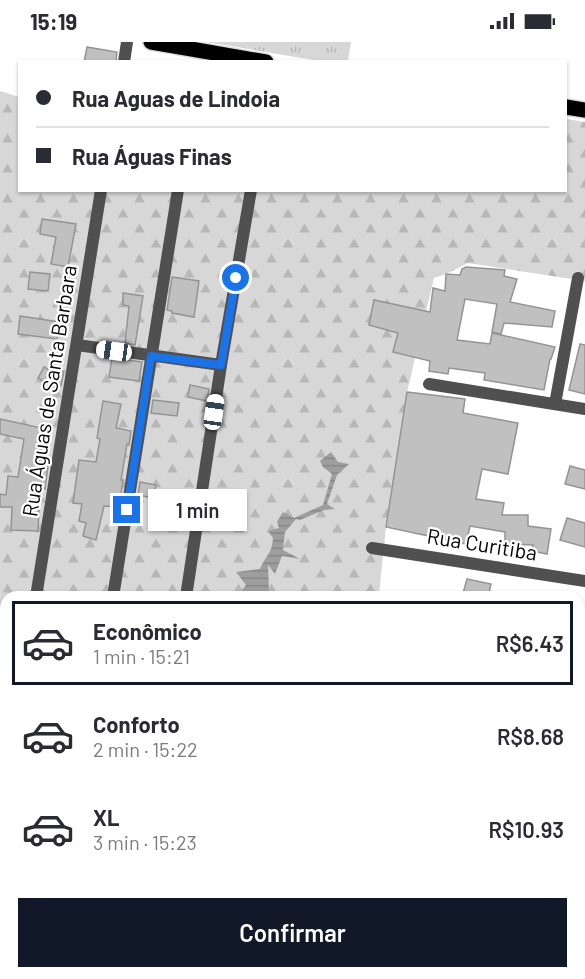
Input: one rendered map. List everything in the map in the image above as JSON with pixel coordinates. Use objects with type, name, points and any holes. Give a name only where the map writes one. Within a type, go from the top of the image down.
[{"type":"main road","points":[[151,42],[201,56],[244,60]]},
{"type":"main road","points":[[567,107],[585,110]]},
{"type":"street","points":[[124,60],[127,42]]},
{"type":"street","name":"Rua Águas de Santa Barbara","points":[[37,591],[101,192]]},
{"type":"street","points":[[114,591],[178,192]]},
{"type":"street","points":[[187,591],[221,365],[251,192]]},
{"type":"street","points":[[555,404],[578,278]]},
{"type":"street","points":[[77,345],[221,365]]},
{"type":"street","points":[[429,384],[585,409]]},
{"type":"street","name":"Rua Curitiba","points":[[372,548],[585,581]]},
{"type":"green space","points":[[207,42],[351,42],[348,60],[313,60]]},
{"type":"green space","points":[[0,91],[18,97],[18,192],[567,192],[567,119],[585,122],[585,281],[468,263],[434,278],[407,392],[386,527],[379,591],[0,591]]},
{"type":"shaded area","points":[[331,452],[338,462],[349,464],[337,475],[327,504],[335,509],[324,510],[300,520],[296,519],[285,532],[283,550],[300,559],[282,556],[275,574],[268,565],[269,591],[241,591],[246,585],[236,572],[260,569],[272,543],[273,538],[268,531],[279,528],[277,522],[283,512],[294,518],[323,505],[332,474],[323,467],[320,461]]},
{"type":"building","points":[[87,47],[117,52],[116,60],[84,60]]},
{"type":"building","points":[[42,219],[76,224],[68,267],[51,264],[56,237],[40,234]]},
{"type":"building","points":[[466,267],[505,270],[504,276],[517,279],[510,302],[555,311],[552,327],[504,323],[501,334],[492,332],[497,304],[465,299],[457,340],[490,344],[492,333],[555,347],[550,359],[544,390],[484,380],[485,373],[449,368],[448,374],[429,371],[430,361],[393,352],[398,333],[369,325],[374,300],[430,312],[433,288],[445,291],[446,274],[460,275],[462,269]]},
{"type":"building","points":[[30,272],[50,274],[48,291],[28,289]]},
{"type":"building","points":[[172,277],[199,281],[194,317],[167,310]]},
{"type":"building","points":[[123,293],[143,296],[135,345],[125,343],[129,306],[123,305]]},
{"type":"building","points":[[20,316],[59,322],[57,339],[18,334]]},
{"type":"building","points":[[580,344],[585,345],[585,394],[569,390]]},
{"type":"building","points":[[112,358],[142,362],[139,381],[109,377]]},
{"type":"building","points":[[44,367],[51,371],[64,371],[61,386],[51,386],[38,378]]},
{"type":"building","points":[[190,385],[209,389],[207,401],[188,397]]},
{"type":"building","points":[[407,392],[465,399],[463,413],[518,423],[508,474],[482,469],[476,499],[504,503],[502,515],[528,515],[528,526],[551,529],[547,554],[532,551],[533,545],[505,544],[505,532],[470,526],[466,544],[386,527]]},
{"type":"building","points":[[153,400],[179,403],[177,416],[151,413]]},
{"type":"building","points":[[103,401],[121,404],[116,428],[131,431],[121,480],[123,480],[119,507],[104,506],[96,540],[83,536],[86,523],[79,521],[82,504],[73,503],[79,460],[96,462]]},
{"type":"building","points":[[0,419],[46,429],[40,456],[49,458],[45,489],[40,488],[38,531],[11,530],[12,507],[0,507],[0,494],[6,495],[8,476],[18,477],[24,439],[0,434]]},
{"type":"building","points":[[570,466],[585,470],[585,489],[565,484]]},
{"type":"building","points":[[140,482],[156,485],[153,498],[138,495]]},
{"type":"building","points":[[567,518],[585,523],[585,547],[560,540]]},
{"type":"building","points":[[467,579],[491,584],[489,591],[464,591]]},
{"type":"route","points":[[127,510],[151,356],[221,365],[236,278]]}]
